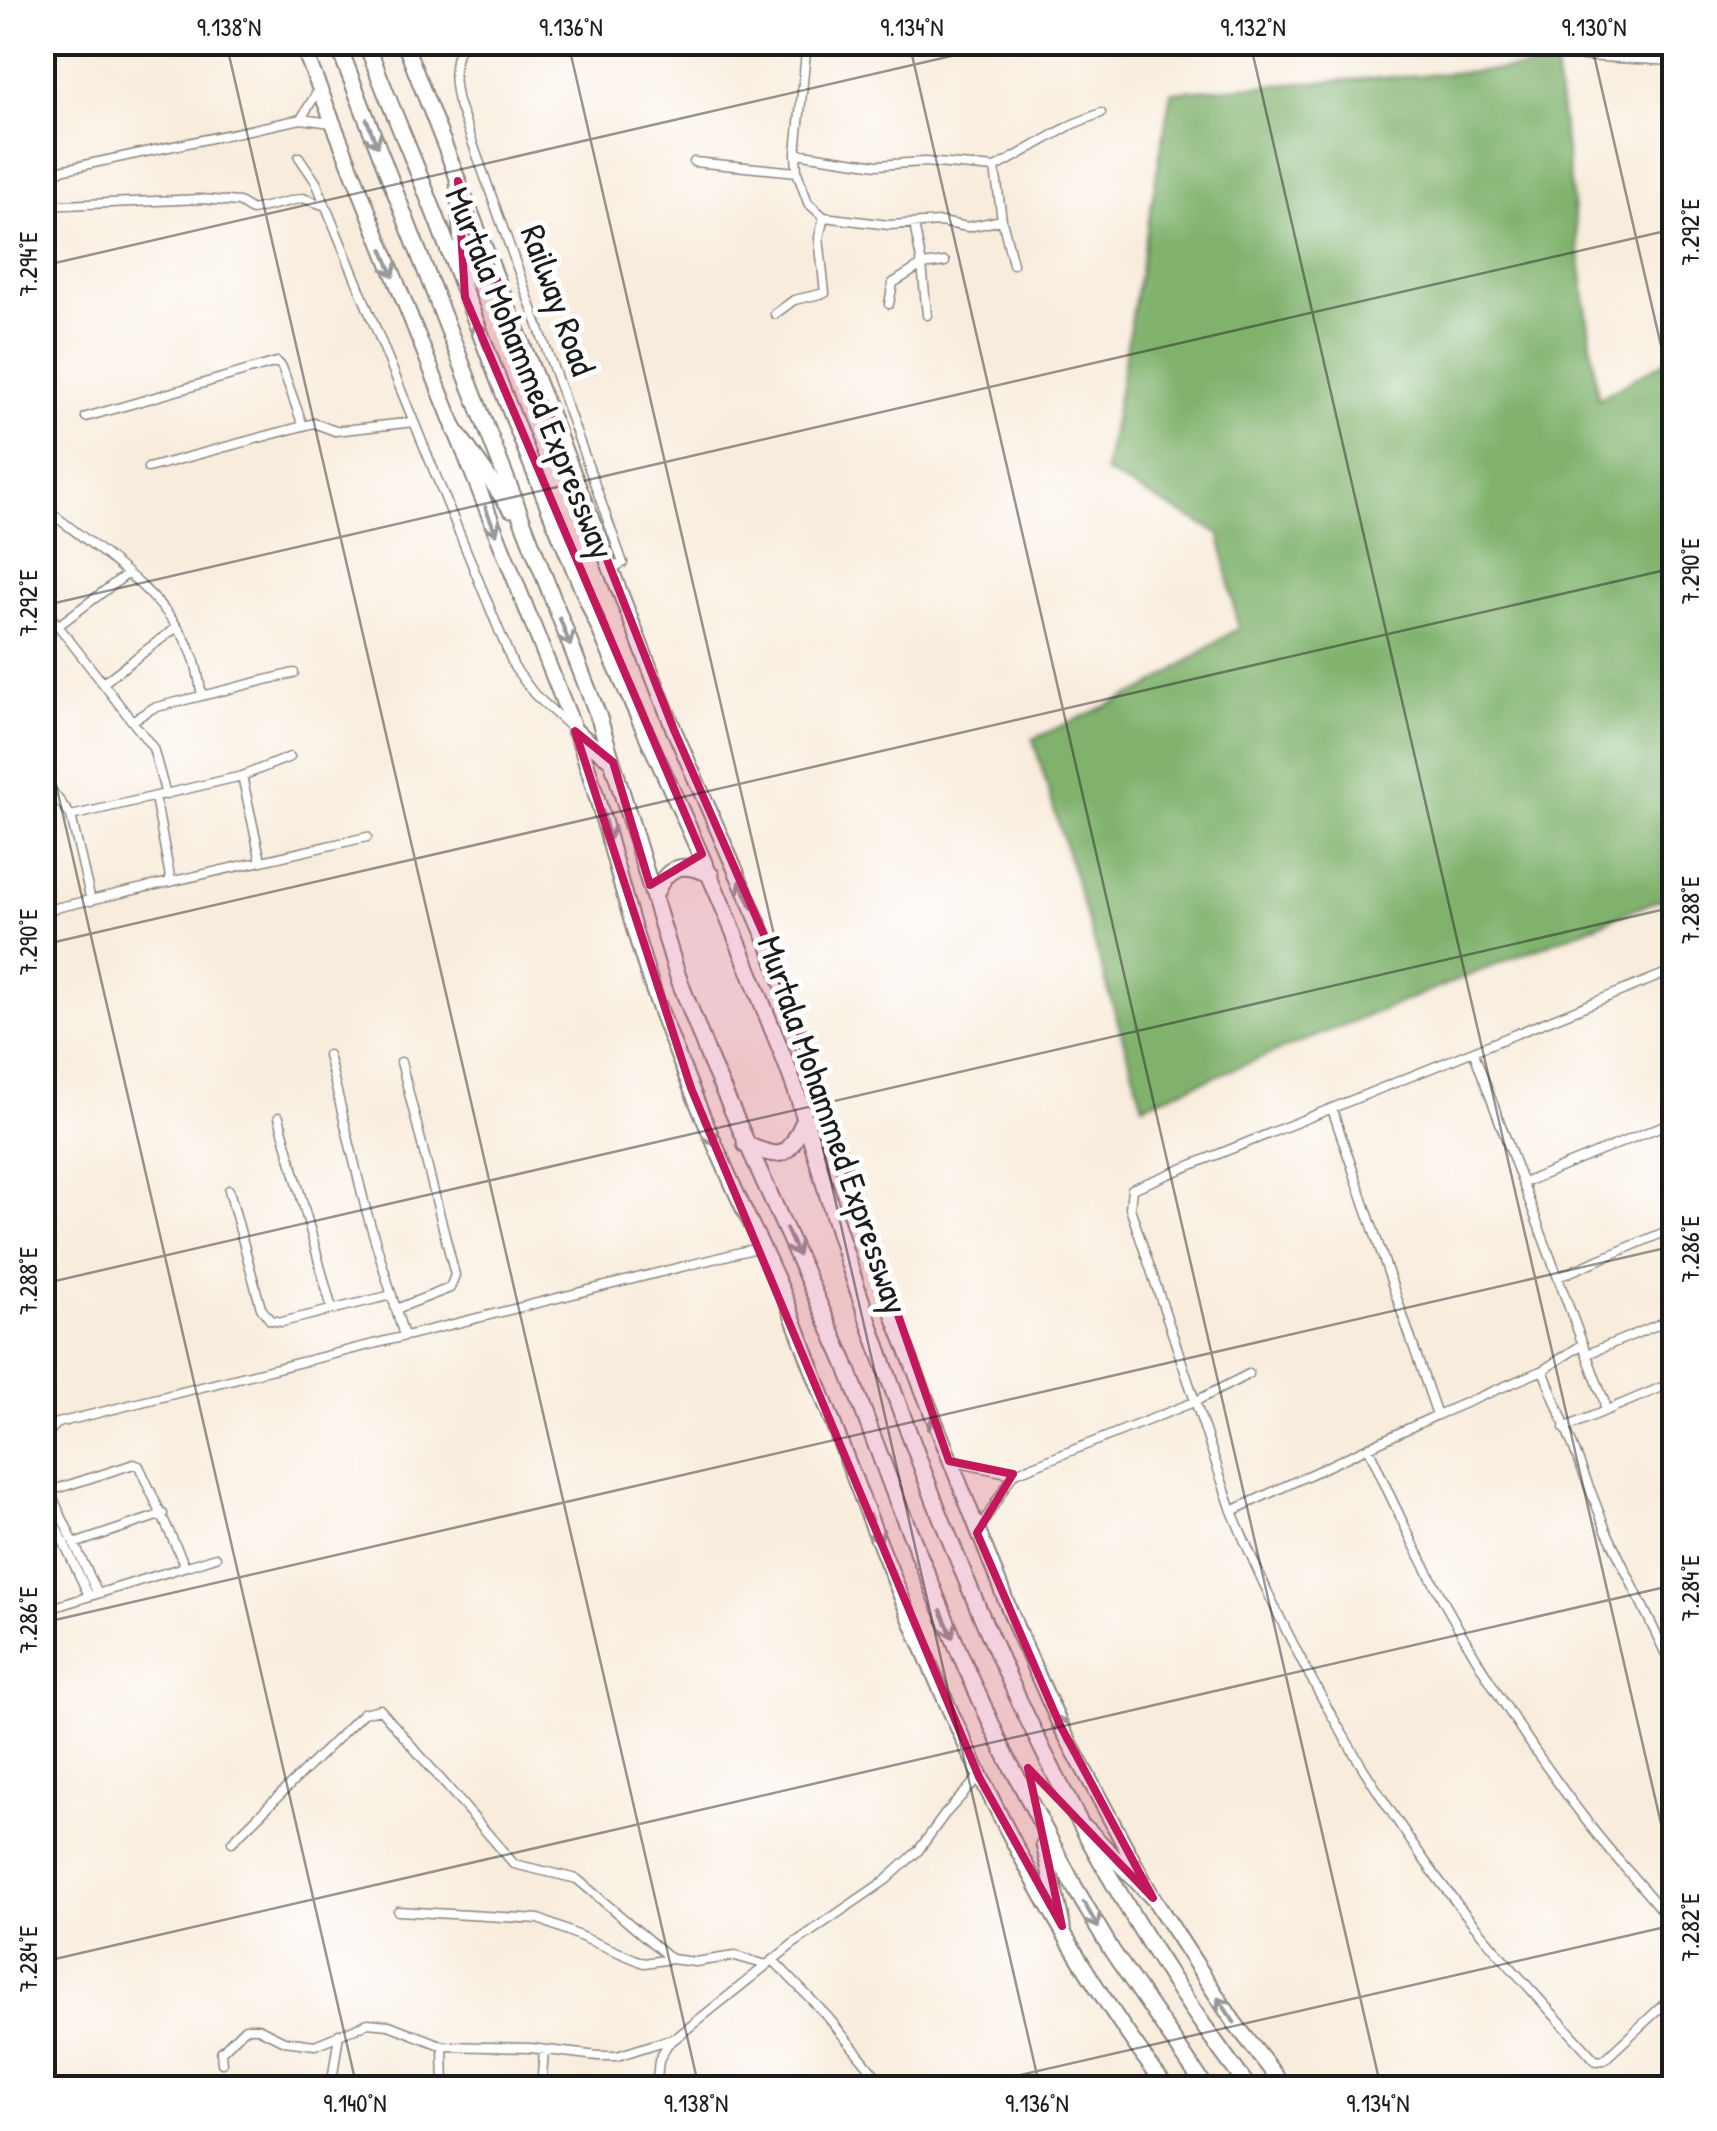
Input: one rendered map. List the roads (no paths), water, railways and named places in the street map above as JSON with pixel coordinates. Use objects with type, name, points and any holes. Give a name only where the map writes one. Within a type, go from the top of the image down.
[{"type":"highway","points":[[301,42],[575,731],[606,820],[627,910],[662,1016],[788,1304],[891,1570],[979,1776],[1085,1967],[1167,2088]]},
{"type":"highway","name":"Murtala Mohammed Expressway","points":[[337,42],[613,762],[678,976],[746,1144],[845,1362],[960,1654],[1040,1826],[1112,1951],[1206,2088]]},
{"type":"highway","name":"Murtala Mohammed Expressway","points":[[366,42],[540,486],[636,712],[712,876],[805,1118],[852,1276],[913,1446],[992,1642],[1072,1814],[1140,1933],[1249,2088]]},
{"type":"highway","name":"Murtala Mohammed Expressway","points":[[404,42],[674,730],[771,950],[873,1258],[978,1534],[1060,1724],[1153,1898],[1234,2022],[1285,2088]]},
{"type":"highway","points":[[458,181],[466,297]]},
{"type":"highway","points":[[455,430],[526,530]]},
{"type":"highway","points":[[575,731],[613,762]]},
{"type":"highway","points":[[654,898],[662,878],[682,866],[695,867],[712,876]]},
{"type":"highway","points":[[746,1144],[771,1156],[783,1153],[791,1147],[805,1118]]},
{"type":"highway","points":[[1072,1814],[1153,1898]]},
{"type":"highway","points":[[1040,1826],[1062,1926]]},
{"type":"street","name":"Railway Road","points":[[464,42],[456,58],[453,80],[458,102],[623,563],[612,568]]},
{"type":"street","points":[[807,42],[796,153],[797,172],[808,203],[824,217],[888,225],[941,222],[968,227],[1002,220]]},
{"type":"street","points":[[1173,42],[1674,61]]},
{"type":"street","points":[[300,119],[319,88]]},
{"type":"street","points":[[796,153],[877,165],[924,162],[995,168],[1073,124],[1101,113]]},
{"type":"street","points":[[42,174],[300,119],[333,123]]},
{"type":"street","points":[[299,157],[310,170],[326,206],[514,667],[534,694],[575,731]]},
{"type":"street","points":[[694,162],[797,172]]},
{"type":"street","points":[[995,168],[1013,264]]},
{"type":"street","points":[[42,206],[201,199],[239,202],[252,210],[302,198],[326,206]]},
{"type":"street","points":[[775,314],[794,300],[825,293],[819,237],[824,217]]},
{"type":"street","points":[[914,224],[927,315]]},
{"type":"street","points":[[889,304],[894,284],[922,265],[945,262]]},
{"type":"street","points":[[86,417],[277,362],[303,426]]},
{"type":"street","points":[[148,468],[314,423],[335,431],[414,422]]},
{"type":"street","points":[[42,506],[127,574],[176,627],[193,656],[202,695]]},
{"type":"street","points":[[59,625],[127,574]]},
{"type":"street","points":[[42,605],[158,757],[166,795]]},
{"type":"street","points":[[103,682],[176,627]]},
{"type":"street","points":[[132,720],[153,708],[294,673]]},
{"type":"street","points":[[72,816],[242,776],[290,757]]},
{"type":"street","points":[[242,776],[262,861]]},
{"type":"street","points":[[42,778],[72,816],[91,901]]},
{"type":"street","points":[[155,797],[171,882]]},
{"type":"street","points":[[42,911],[367,837]]},
{"type":"street","points":[[1674,970],[1132,1190],[1130,1208],[1232,1511],[1268,1596],[1336,1723],[1428,1864],[1508,1965],[1596,2061],[1604,2060],[1674,1995]]},
{"type":"street","points":[[1474,1053],[1604,1401],[1604,1410]]},
{"type":"street","points":[[328,1055],[366,1210],[404,1336]]},
{"type":"street","points":[[396,1309],[450,1288],[455,1275],[401,1062]]},
{"type":"street","points":[[1332,1109],[1437,1415]]},
{"type":"street","points":[[279,1117],[332,1309]]},
{"type":"street","points":[[1524,1183],[1674,1121]]},
{"type":"street","points":[[229,1190],[261,1308],[270,1320],[282,1322],[392,1295]]},
{"type":"street","points":[[1558,1277],[1674,1228]]},
{"type":"street","points":[[42,1427],[761,1246]]},
{"type":"street","points":[[1232,1511],[1585,1349],[1674,1318]]},
{"type":"street","points":[[1542,1370],[1637,1599],[1674,1671]]},
{"type":"street","points":[[949,1461],[1013,1474],[1194,1402],[1249,1374]]},
{"type":"street","points":[[1564,1428],[1674,1382]]},
{"type":"street","points":[[42,1438],[56,1425]]},
{"type":"street","points":[[1368,1446],[1442,1601],[1510,1715],[1592,1829],[1674,1926]]},
{"type":"street","points":[[46,1493],[134,1464],[144,1471],[185,1566]]},
{"type":"street","points":[[978,1534],[1013,1474]]},
{"type":"street","points":[[42,1475],[46,1493],[93,1594]]},
{"type":"street","points":[[46,1493],[74,1544],[93,1594]]},
{"type":"street","points":[[74,1544],[163,1514]]},
{"type":"street","points":[[42,1611],[216,1557]]},
{"type":"street","points":[[232,1842],[363,1714],[380,1709],[514,1864],[577,1878],[671,1959]]},
{"type":"street","points":[[656,2088],[659,2060],[667,2044],[807,1934],[886,1880],[918,1852],[979,1776]]},
{"type":"street","points":[[398,1911],[539,1920],[644,1963],[735,1956],[770,1963],[827,2016],[886,2088]]},
{"type":"street","points":[[222,2063],[221,2052],[245,2028],[258,2028],[284,2041],[316,2045],[368,2023],[389,2025],[443,2046],[617,2056],[677,2037]]},
{"type":"street","points":[[331,2088],[339,2034]]},
{"type":"street","points":[[443,2046],[444,2088]]},
{"type":"street","points":[[541,2088],[544,2052]]}]
